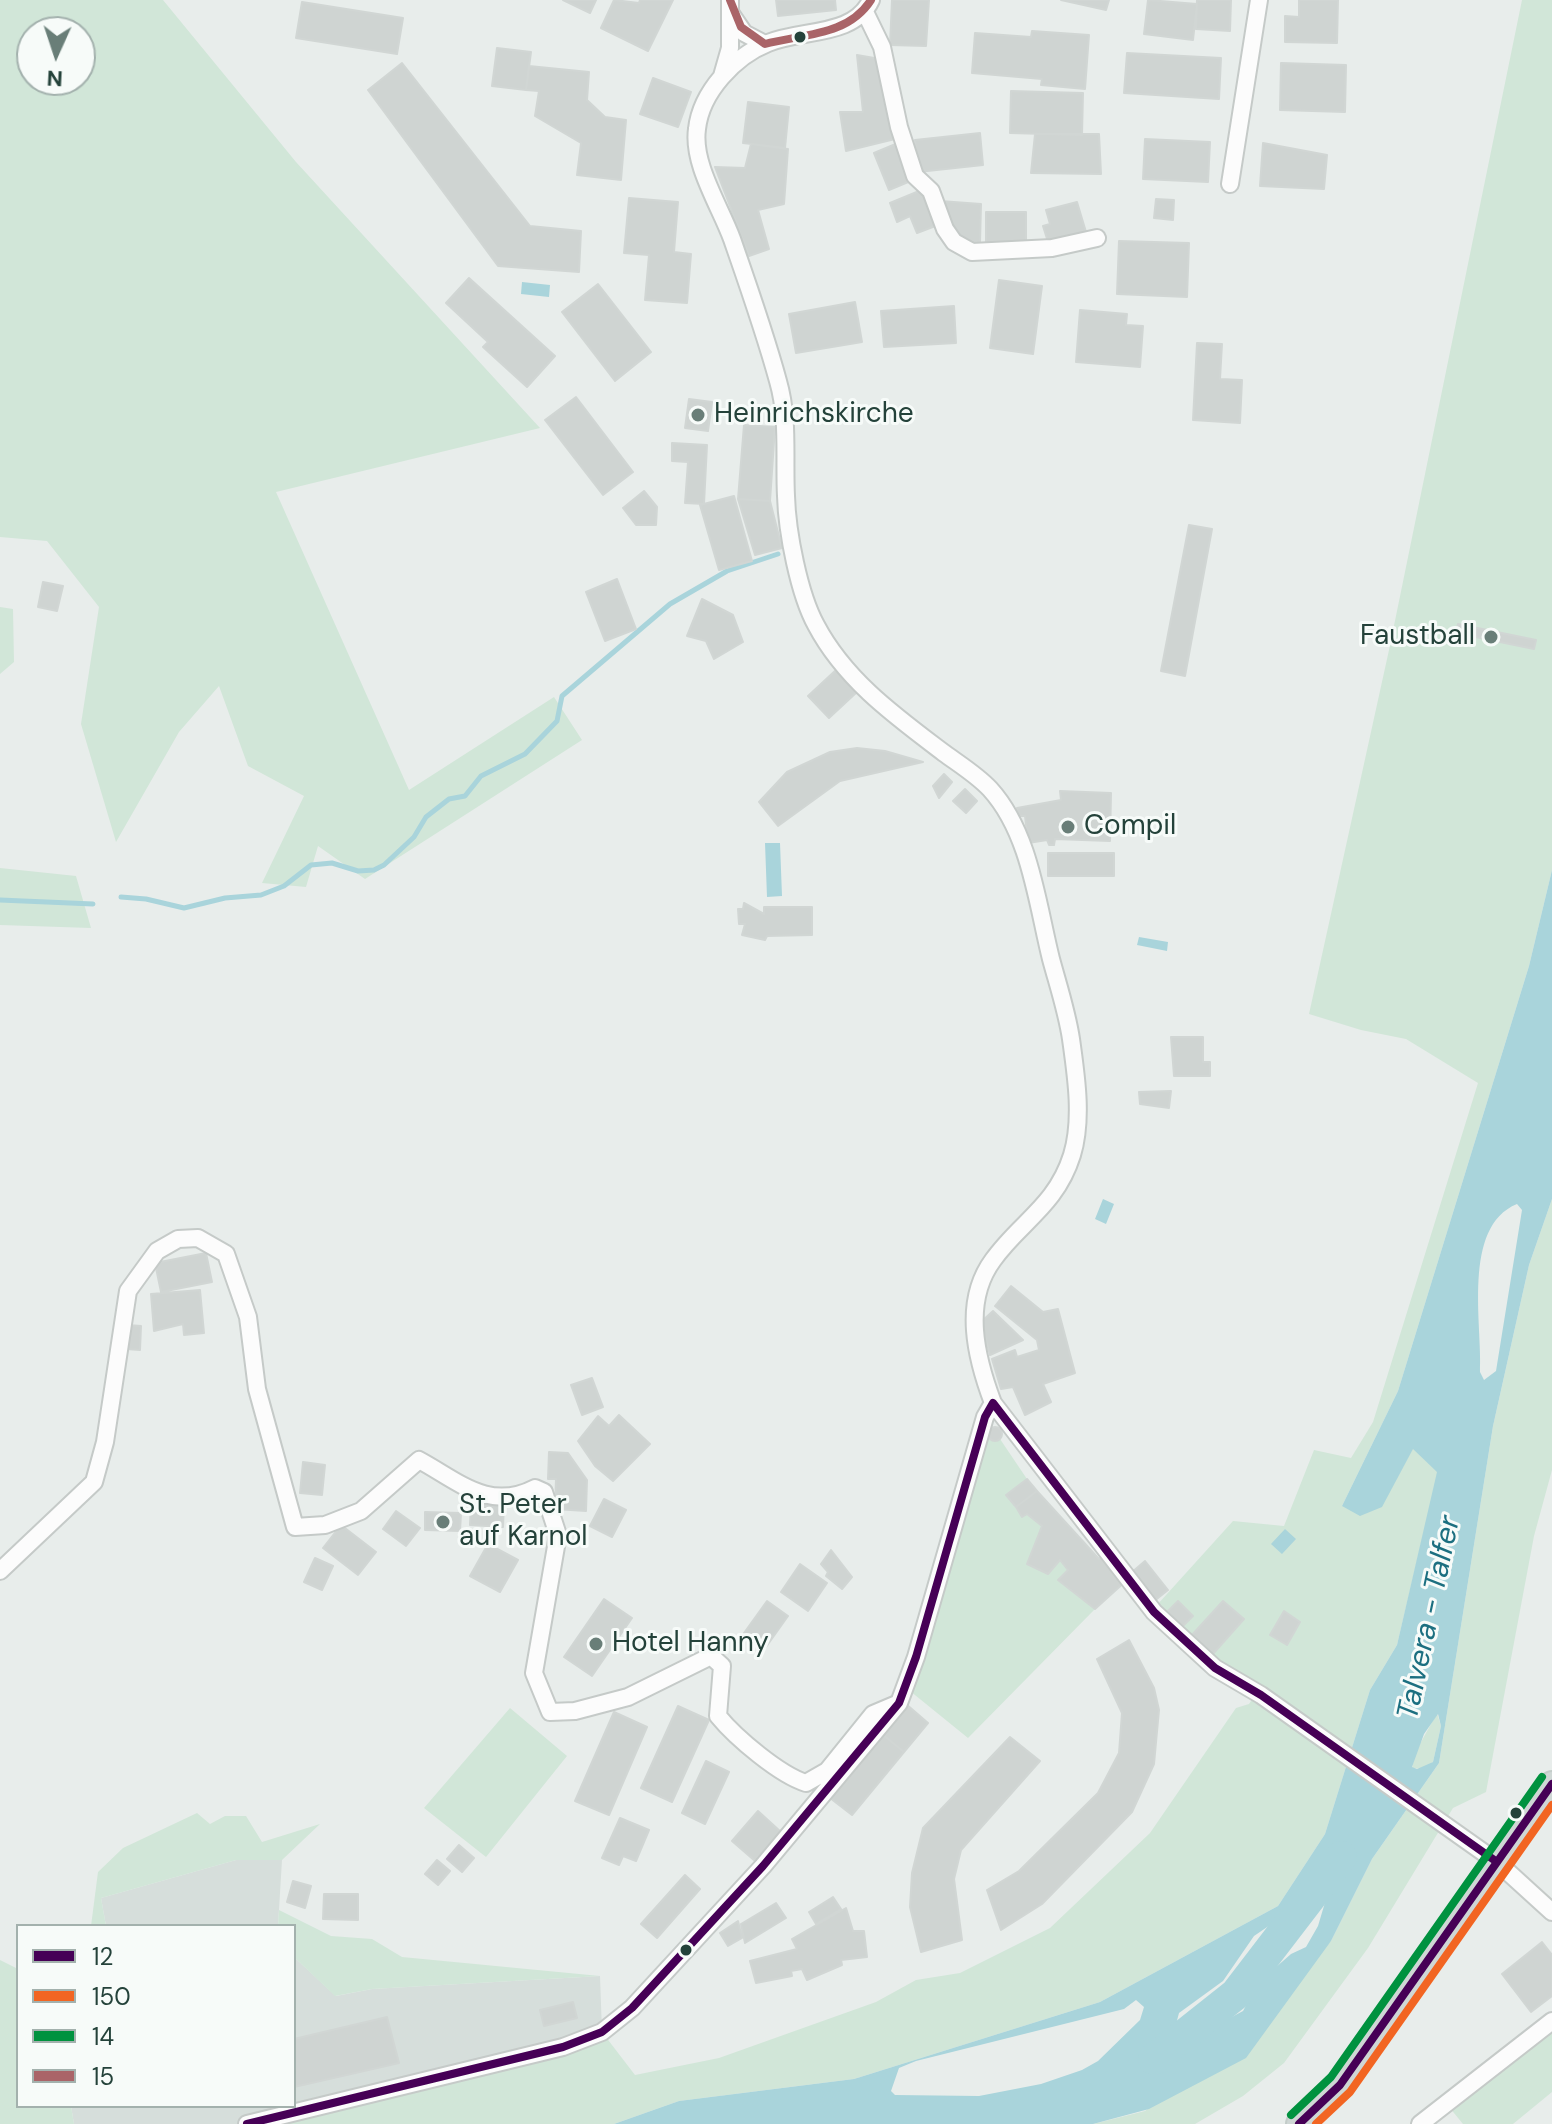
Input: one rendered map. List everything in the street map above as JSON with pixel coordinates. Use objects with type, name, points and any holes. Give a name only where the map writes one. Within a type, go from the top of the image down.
[{"type":"main road","points":[[1299,2124],[1340,2085],[1552,1784]]},
{"type":"street","points":[[1230,184],[1259,0]]},
{"type":"street","points":[[1097,238],[1052,248],[972,252],[954,242],[945,229],[931,191],[915,176],[899,127],[882,47],[868,6],[846,26],[765,44],[722,76],[710,93],[697,128],[699,155],[732,238],[786,411],[786,501],[801,581],[815,624],[856,683],[988,787],[1012,818],[1026,859],[1071,1036],[1078,1111],[1072,1154],[1054,1191],[1032,1221],[994,1257],[980,1282],[975,1304],[976,1349],[993,1403],[1154,1612],[1215,1668],[1261,1695],[1475,1846],[1552,1912]]},
{"type":"street","points":[[731,7],[744,33],[765,44]]},
{"type":"street","points":[[722,76],[730,48],[731,7]]},
{"type":"street","points":[[0,1571],[94,1482],[105,1442],[128,1291],[157,1251],[178,1239],[198,1238],[226,1254],[248,1317],[257,1389],[295,1527],[325,1525],[361,1511],[419,1460],[465,1490],[506,1499],[535,1488],[544,1492],[558,1535],[534,1673],[550,1712],[575,1711],[628,1697],[711,1656],[722,1666],[718,1716],[793,1779],[806,1783],[827,1771],[873,1714],[899,1703]]},
{"type":"street","points":[[247,2124],[563,2047],[592,2036],[632,2008],[763,1866],[899,1703],[916,1657],[985,1417],[993,1403]]},
{"type":"street","points":[[1420,2124],[1552,2021]]},
{"type":"shaded area","points":[[236,1860],[282,1860],[278,1924],[106,1924],[101,1898]]},
{"type":"shaded area","points":[[296,1959],[336,1996],[372,1989],[600,1976],[602,2032],[247,2124],[74,2124],[71,2108],[296,2108]]},
{"type":"green space","points":[[0,0],[163,0],[296,162],[540,428],[276,492],[409,790],[554,697],[582,740],[365,879],[318,846],[306,887],[262,883],[304,796],[248,766],[219,686],[179,732],[116,842],[81,724],[99,607],[47,541],[0,537]]},
{"type":"green space","points":[[1522,0],[1552,0],[1552,870],[1529,966],[1398,1391],[1342,1506],[1381,1507],[1413,1448],[1438,1472],[1397,1645],[1370,1690],[1325,1834],[1278,1906],[1100,2002],[854,2079],[679,2101],[614,2124],[247,2124],[602,2032],[635,2075],[719,2058],[876,2002],[916,1980],[960,1973],[1050,1928],[1150,1833],[1236,1708],[1249,1704],[1260,1688],[1215,1657],[1157,1605],[1233,1521],[1284,1526],[1314,1450],[1351,1458],[1373,1422],[1478,1083],[1406,1039],[1361,1030],[1309,1014],[1389,650]]},
{"type":"green space","points":[[0,607],[13,609],[14,662],[0,674]]},
{"type":"green space","points":[[0,868],[76,876],[91,928],[0,925]]},
{"type":"green space","points":[[1552,1199],[1552,1470],[1534,1536],[1486,1792],[1453,1808],[1368,1948],[1284,2063],[1243,2096],[1195,2124],[1093,2124],[1145,2111],[1331,1941],[1372,1859],[1439,1763],[1493,1426],[1529,1265]]},
{"type":"green space","points":[[988,1437],[994,1441],[1000,1439],[1027,1479],[1007,1495],[1022,1517],[1027,1514],[1042,1526],[1027,1564],[1048,1574],[1060,1560],[1068,1570],[1058,1580],[1095,1609],[968,1738],[910,1691],[921,1670]]},
{"type":"green space","points":[[510,1708],[567,1756],[486,1857],[424,1808]]},
{"type":"green space","points":[[1437,1713],[1441,1726],[1433,1762],[1424,1769],[1412,1768],[1415,1753]]},
{"type":"green space","points":[[197,1813],[210,1824],[225,1816],[246,1816],[262,1842],[320,1824],[282,1860],[236,1860],[101,1898],[106,1924],[91,1924],[98,1872],[123,1848]]},
{"type":"green space","points":[[279,1910],[331,1936],[372,1939],[402,1957],[600,1976],[372,1989],[335,1996],[296,1959],[296,1924],[278,1924]]},
{"type":"green space","points":[[0,1960],[16,1968],[16,2108],[71,2108],[74,2124],[0,2124]]},
{"type":"green space","points":[[1552,2014],[1552,2092],[1513,2124],[1463,2124],[1445,2102]]},
{"type":"water","points":[[522,282],[550,285],[549,297],[521,294]]},
{"type":"water","points":[[765,843],[780,843],[782,896],[767,897]]},
{"type":"water","points":[[1552,870],[1552,1199],[1529,1265],[1493,1426],[1439,1763],[1372,1859],[1331,1941],[1246,2058],[1149,2109],[1093,2124],[614,2124],[679,2101],[854,2079],[1100,2002],[1278,1906],[1325,1834],[1370,1690],[1397,1645],[1437,1472],[1413,1449],[1382,1507],[1360,1516],[1342,1506],[1398,1391],[1529,966]],"holes":[[[1517,1204],[1522,1210],[1496,1371],[1484,1380],[1480,1372],[1478,1305],[1481,1255],[1488,1233],[1499,1216]],[[1438,1714],[1441,1726],[1433,1762],[1417,1769],[1412,1767],[1424,1734]],[[1323,1883],[1328,1883],[1318,1926],[1306,1947],[1291,1954],[1259,1982],[1243,2011],[1200,2034],[1175,2028],[1179,2013],[1223,1981],[1254,1936],[1301,1904]],[[1136,2000],[1144,2007],[1140,2020],[1098,2061],[1082,2070],[1041,2084],[979,2096],[895,2095],[891,2091],[899,2068],[916,2061],[1124,2009]]]},
{"type":"water","points":[[1139,937],[1168,942],[1167,951],[1137,945]]},
{"type":"water","points":[[1103,1199],[1114,1204],[1106,1224],[1095,1219]]},
{"type":"water","points":[[1285,1529],[1296,1539],[1282,1554],[1271,1544]]},
{"type":"building","points":[[563,0],[596,0],[590,13]]},
{"type":"building","points":[[614,0],[639,3],[640,0],[673,0],[648,51],[601,28]]},
{"type":"building","points":[[776,0],[835,0],[836,10],[778,16]]},
{"type":"building","points":[[892,0],[929,0],[926,46],[890,45]]},
{"type":"building","points":[[1061,0],[1109,0],[1106,10]]},
{"type":"building","points":[[1148,0],[1197,4],[1193,40],[1144,34]]},
{"type":"building","points":[[1197,0],[1231,0],[1230,31],[1196,29]]},
{"type":"building","points":[[1299,0],[1338,0],[1337,43],[1285,42],[1285,16],[1299,17]]},
{"type":"building","points":[[302,2],[403,18],[397,54],[296,38]]},
{"type":"building","points":[[1032,31],[1089,35],[1085,89],[1041,85],[1042,79],[972,73],[975,33],[1031,37]]},
{"type":"building","points":[[497,48],[531,52],[526,90],[492,86]]},
{"type":"building","points":[[1127,53],[1221,58],[1219,99],[1124,93]]},
{"type":"building","points":[[857,55],[880,59],[887,113],[895,139],[846,151],[840,112],[863,112]]},
{"type":"building","points":[[402,63],[530,226],[581,231],[579,272],[498,266],[368,90]]},
{"type":"building","points":[[1281,63],[1346,65],[1345,112],[1280,110]]},
{"type":"building","points":[[529,66],[589,72],[587,100],[605,117],[626,120],[621,180],[577,175],[581,143],[535,116],[539,91],[526,90]]},
{"type":"building","points":[[653,78],[691,92],[678,127],[640,114]]},
{"type":"building","points":[[1011,91],[1083,93],[1082,135],[1010,133]]},
{"type":"building","points":[[748,102],[789,107],[785,148],[743,143]]},
{"type":"building","points":[[980,133],[983,165],[918,172],[915,140]]},
{"type":"building","points":[[1035,134],[1099,134],[1101,174],[1031,173]]},
{"type":"building","points":[[1145,139],[1210,142],[1208,182],[1143,179]]},
{"type":"building","points":[[898,143],[913,180],[889,190],[874,153]]},
{"type":"building","points":[[1263,143],[1327,155],[1324,189],[1260,186]]},
{"type":"building","points":[[751,144],[788,149],[784,204],[758,210],[769,249],[749,256],[715,167],[745,168]]},
{"type":"building","points":[[924,189],[938,225],[917,233],[910,216],[897,222],[890,203]]},
{"type":"building","points":[[629,198],[678,202],[674,252],[691,254],[687,303],[645,300],[649,255],[624,253]]},
{"type":"building","points":[[1156,199],[1174,200],[1173,220],[1154,218]]},
{"type":"building","points":[[940,201],[981,204],[980,243],[958,239]]},
{"type":"building","points":[[1077,202],[1086,232],[1048,242],[1043,226],[1050,224],[1046,210]]},
{"type":"building","points":[[986,212],[1026,212],[1026,244],[986,243]]},
{"type":"building","points":[[1119,241],[1189,243],[1187,297],[1117,294]]},
{"type":"building","points":[[469,278],[555,356],[527,387],[483,347],[488,342],[446,303]]},
{"type":"building","points":[[999,280],[1042,286],[1033,354],[990,348]]},
{"type":"building","points":[[598,284],[651,352],[615,381],[562,312]]},
{"type":"building","points":[[855,302],[862,342],[796,353],[789,314]]},
{"type":"building","points":[[954,306],[956,343],[884,347],[881,311]]},
{"type":"building","points":[[1080,310],[1127,314],[1126,325],[1143,326],[1140,367],[1076,362]]},
{"type":"building","points":[[1197,343],[1222,344],[1220,379],[1242,380],[1240,423],[1193,420]]},
{"type":"building","points":[[576,397],[633,472],[603,495],[545,420]]},
{"type":"building","name":"Heinrichskirche","points":[[689,399],[712,402],[708,431],[685,428]]},
{"type":"building","points":[[744,425],[775,427],[770,501],[738,499]]},
{"type":"building","points":[[672,443],[707,445],[704,504],[685,503],[688,462],[672,461]]},
{"type":"building","points":[[644,491],[657,507],[656,525],[636,525],[623,508]]},
{"type":"building","points":[[734,496],[752,561],[719,570],[700,505]]},
{"type":"building","points":[[738,499],[770,501],[782,548],[755,555]]},
{"type":"building","points":[[1189,525],[1212,529],[1185,676],[1161,671]]},
{"type":"building","points":[[617,579],[636,629],[605,641],[586,592]]},
{"type":"building","points":[[43,582],[63,586],[57,611],[38,607]]},
{"type":"building","points":[[702,599],[733,615],[743,642],[714,659],[706,641],[687,636]]},
{"type":"building","points":[[1458,624],[1536,640],[1534,649],[1456,633]]},
{"type":"building","points":[[836,670],[857,692],[829,718],[808,696]]},
{"type":"building","points":[[857,748],[885,751],[923,762],[840,781],[778,826],[759,802],[787,772],[830,752]]},
{"type":"building","points":[[944,774],[952,782],[939,798],[933,786]]},
{"type":"building","points":[[965,789],[977,801],[966,813],[953,801]]},
{"type":"building","name":"Compil","points":[[1060,791],[1111,793],[1110,841],[1055,839],[1054,845],[1049,845],[1047,840],[1028,843],[1025,816],[1017,816],[1017,808],[1061,800]]},
{"type":"building","points":[[1048,853],[1114,853],[1114,876],[1048,876]]},
{"type":"building","points":[[744,903],[764,914],[764,907],[812,907],[812,935],[767,936],[765,940],[742,935],[745,924],[739,924],[738,909],[743,909]]},
{"type":"building","points":[[1171,1037],[1203,1037],[1203,1062],[1210,1062],[1210,1076],[1174,1076]]},
{"type":"building","points":[[1171,1091],[1169,1108],[1140,1104],[1139,1092]]},
{"type":"building","points":[[206,1253],[212,1282],[161,1292],[155,1263]]},
{"type":"building","points":[[1011,1286],[1043,1312],[1058,1309],[1075,1373],[1043,1384],[1051,1402],[1025,1415],[1013,1387],[1001,1389],[992,1359],[1015,1350],[1017,1357],[1039,1350],[1037,1340],[995,1306]]},
{"type":"building","points":[[200,1290],[204,1333],[184,1335],[183,1324],[154,1331],[151,1294]]},
{"type":"building","points":[[993,1311],[1023,1340],[990,1355],[981,1322]]},
{"type":"building","points":[[128,1325],[141,1326],[140,1350],[126,1349]]},
{"type":"building","points":[[592,1378],[603,1407],[582,1415],[571,1385]]},
{"type":"building","points":[[619,1415],[650,1444],[613,1481],[595,1466],[578,1441],[598,1416],[609,1426]]},
{"type":"building","points":[[995,1427],[1002,1434],[995,1441],[988,1434]]},
{"type":"building","points":[[549,1452],[568,1453],[587,1480],[586,1511],[555,1509],[556,1479],[548,1479]]},
{"type":"building","points":[[303,1462],[325,1465],[322,1495],[300,1493]]},
{"type":"building","points":[[1027,1479],[1037,1491],[1016,1507],[1006,1495]]},
{"type":"building","points":[[1037,1491],[1099,1559],[1105,1554],[1127,1580],[1095,1609],[1058,1580],[1068,1570],[1060,1560],[1048,1574],[1027,1564],[1042,1526],[1027,1514],[1022,1517],[1016,1507]]},
{"type":"building","points":[[604,1499],[626,1510],[612,1537],[590,1526]]},
{"type":"building","points":[[471,1501],[504,1503],[503,1527],[470,1525]]},
{"type":"building","points":[[396,1511],[420,1528],[406,1546],[383,1529]]},
{"type":"building","name":"St. Peter auf Karnol","points":[[425,1512],[461,1513],[460,1531],[425,1530]]},
{"type":"building","points":[[341,1525],[376,1552],[358,1575],[323,1548]]},
{"type":"building","points":[[488,1544],[518,1560],[500,1592],[470,1576]]},
{"type":"building","points":[[831,1550],[852,1577],[842,1589],[826,1576],[828,1572],[821,1564]]},
{"type":"building","points":[[315,1558],[333,1566],[322,1590],[304,1582]]},
{"type":"building","points":[[1145,1561],[1168,1590],[1153,1602],[1131,1573]]},
{"type":"building","points":[[800,1564],[827,1583],[808,1611],[781,1592]]},
{"type":"building","points":[[604,1599],[632,1618],[592,1676],[564,1657]]},
{"type":"building","points":[[767,1601],[788,1616],[766,1647],[744,1633]]},
{"type":"building","points":[[1178,1601],[1193,1616],[1180,1629],[1165,1614]]},
{"type":"building","points":[[1223,1601],[1244,1619],[1212,1655],[1191,1636]]},
{"type":"building","points":[[1284,1611],[1300,1622],[1287,1645],[1270,1635]]},
{"type":"building","points":[[1129,1640],[1154,1688],[1159,1710],[1154,1764],[1132,1812],[1042,1904],[1001,1930],[987,1890],[1019,1871],[1098,1793],[1119,1753],[1122,1713],[1097,1659]]},
{"type":"building","points":[[906,1704],[928,1723],[904,1752],[882,1734]]},
{"type":"building","points":[[678,1706],[709,1720],[672,1802],[641,1788]]},
{"type":"building","points":[[614,1712],[647,1727],[609,1815],[575,1801]]},
{"type":"building","points":[[882,1734],[904,1752],[852,1815],[830,1798]]},
{"type":"building","points":[[1010,1737],[1040,1761],[961,1850],[954,1879],[962,1940],[921,1952],[910,1907],[912,1873],[923,1828]]},
{"type":"building","points":[[706,1761],[729,1772],[705,1824],[682,1813]]},
{"type":"building","points":[[758,1811],[781,1832],[755,1861],[732,1841]]},
{"type":"building","points":[[620,1818],[649,1830],[636,1861],[623,1856],[619,1865],[602,1858]]},
{"type":"building","points":[[459,1845],[474,1858],[462,1872],[447,1859]]},
{"type":"building","points":[[437,1860],[450,1871],[438,1885],[425,1874]]},
{"type":"building","points":[[685,1875],[700,1889],[657,1938],[641,1924]]},
{"type":"building","points":[[293,1881],[311,1886],[305,1908],[287,1902]]},
{"type":"building","points":[[324,1894],[358,1894],[358,1920],[323,1919]]},
{"type":"building","points":[[833,1897],[841,1909],[816,1924],[809,1912]]},
{"type":"building","points":[[776,1903],[786,1918],[745,1943],[741,1924]]},
{"type":"building","points":[[846,1908],[853,1931],[864,1931],[867,1957],[841,1960],[842,1965],[807,1980],[802,1969],[791,1971],[792,1976],[756,1983],[750,1961],[797,1949],[792,1939]]},
{"type":"building","points":[[738,1921],[742,1938],[728,1946],[720,1933]]},
{"type":"building","points":[[1542,1942],[1552,1955],[1552,1996],[1531,2012],[1502,1974]]},
{"type":"building","points":[[573,2002],[577,2018],[544,2026],[540,2010]]},
{"type":"building","points":[[387,2017],[399,2063],[296,2087],[296,2039]]},
{"type":"waterway","points":[[121,897],[184,908],[225,898],[261,895],[284,886],[311,865],[332,863],[358,871],[374,870],[384,865],[414,837],[426,817],[449,799],[465,796],[481,776],[525,754],[557,721],[562,696],[670,604],[727,571],[778,554]]},
{"type":"waterway","points":[[0,900],[93,904]]},
{"type":"waterway","name":"Talvera - Talfer","points":[[1154,2059],[1236,1994],[1341,1857]]},
{"type":"transit line","name":"15","points":[[730,0],[741,27],[765,44],[837,27],[850,21],[871,0]]},
{"type":"transit line","name":"12","points":[[247,2124],[563,2047],[602,2032],[632,2008],[763,1866],[899,1703],[916,1657],[985,1417],[993,1403],[1154,1612],[1215,1668],[1261,1695],[1497,1862]]},
{"type":"transit line","name":"14","points":[[1291,2115],[1331,2077],[1542,1777]]},
{"type":"transit line","name":"12","points":[[1299,2124],[1340,2085],[1552,1784]]},
{"type":"transit line","name":"150","points":[[1316,2124],[1350,2092],[1552,1805]]},
{"type":"place","name":"Heinrichskirche","points":[[698,415]]},
{"type":"place","name":"Faustball","points":[[1491,637]]},
{"type":"place","name":"Compil","points":[[1068,827]]},
{"type":"place","name":"St. Peter auf Karnol","points":[[443,1522]]},
{"type":"place","name":"Hotel Hanny","points":[[596,1644]]}]
